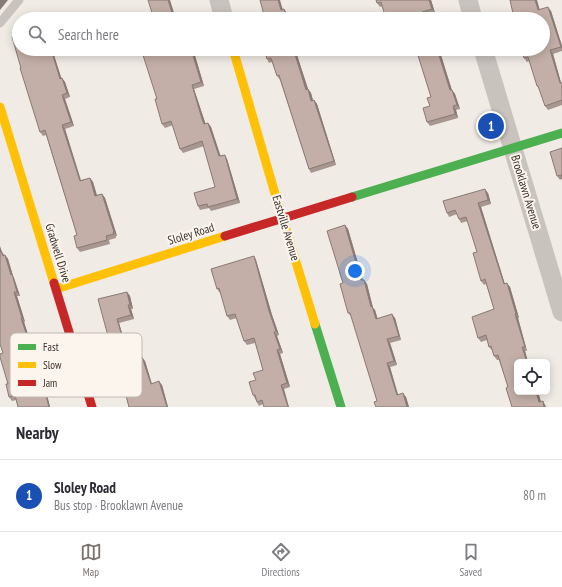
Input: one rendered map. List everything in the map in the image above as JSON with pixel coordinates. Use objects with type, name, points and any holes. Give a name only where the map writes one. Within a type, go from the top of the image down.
[{"type":"street","points":[[219,0],[222,12]]},
{"type":"street","points":[[468,0],[471,12]]},
{"type":"street","name":"Eastville Avenue","points":[[235,56],[341,407]]},
{"type":"street","name":"Brooklawn Avenue","points":[[485,56],[562,312]]},
{"type":"street","name":"Gradwell Drive","points":[[0,107],[69,333]]},
{"type":"street","name":"Sloley Road","points":[[56,289],[562,133]]},
{"type":"street","name":"Gradwell Drive","points":[[89,397],[92,407]]},
{"type":"lane","points":[[0,23],[19,0]]},
{"type":"building","points":[[148,0],[168,0],[172,12],[152,12]]},
{"type":"building","points":[[260,0],[278,0],[281,10],[284,9],[285,12],[263,12]]},
{"type":"building","points":[[376,0],[429,0],[432,9],[422,12],[384,12],[381,2],[377,3]]},
{"type":"building","points":[[510,0],[535,0],[538,10],[548,7],[550,12],[513,12]]},
{"type":"building","points":[[550,13],[561,47],[550,50]]},
{"type":"building","points":[[550,50],[560,83],[562,83],[562,100],[545,106],[528,57],[524,58],[523,56],[550,56]]},
{"type":"building","points":[[18,56],[53,56],[60,79],[62,78],[67,93],[62,95],[71,122],[62,125],[80,181],[90,178],[95,196],[102,194],[114,232],[114,234],[106,236],[107,240],[77,248],[74,236],[77,235],[45,130],[40,132]]},
{"type":"building","points":[[143,56],[193,56],[201,82],[192,85],[202,119],[204,124],[208,123],[219,156],[225,155],[237,199],[208,207],[207,204],[198,206],[194,193],[215,187],[202,141],[180,149],[171,121],[162,124],[155,99],[157,99]]},
{"type":"building","points":[[266,56],[296,56],[306,90],[308,89],[311,101],[314,100],[334,161],[309,169],[279,75],[277,76],[271,58],[267,59]]},
{"type":"building","points":[[418,56],[439,56],[450,90],[452,90],[457,105],[453,106],[455,114],[427,122],[423,108],[430,106],[427,98],[431,97]]},
{"type":"building","points":[[562,148],[562,179],[561,175],[557,176],[550,152]]},
{"type":"building","points":[[485,189],[488,200],[478,203],[504,284],[507,283],[525,347],[522,347],[526,359],[514,359],[514,395],[537,395],[539,402],[543,401],[544,407],[512,407],[506,388],[508,387],[498,355],[494,356],[491,346],[489,347],[486,335],[478,338],[472,317],[494,309],[485,279],[481,281],[473,253],[477,252],[466,217],[459,219],[455,210],[447,213],[443,201]]},
{"type":"building","points":[[345,225],[361,280],[364,280],[371,307],[372,306],[376,319],[392,314],[399,336],[387,339],[394,361],[387,363],[397,395],[403,393],[407,407],[376,407],[374,402],[377,401],[350,313],[348,313],[340,284],[343,283],[327,231]]},
{"type":"building","points":[[1,251],[3,256],[5,255],[11,275],[12,274],[17,292],[14,292],[26,333],[10,333],[9,397],[6,384],[8,384],[0,357],[0,354],[3,353],[0,344]]},
{"type":"building","points":[[254,256],[276,331],[274,332],[280,349],[277,350],[287,383],[281,385],[288,407],[264,407],[262,400],[257,402],[255,395],[253,395],[249,382],[256,380],[253,373],[263,370],[254,338],[244,341],[235,314],[227,316],[219,288],[217,289],[211,269]]},
{"type":"building","points":[[127,292],[130,305],[128,305],[131,315],[117,319],[121,333],[107,333],[98,299]]},
{"type":"building","points":[[142,357],[151,384],[159,381],[167,407],[129,407],[126,397],[142,397]]},
{"type":"building","points":[[16,397],[46,397],[49,407],[18,407]]},
{"type":"traffic: fast","points":[[352,197],[562,133]]},
{"type":"traffic: fast","points":[[315,324],[341,407]]},
{"type":"traffic: slow","points":[[235,56],[315,324]]},
{"type":"traffic: slow","points":[[0,107],[54,283]]},
{"type":"traffic: slow","points":[[56,289],[225,236]]},
{"type":"traffic: jam","points":[[225,236],[352,197]]},
{"type":"traffic: jam","points":[[54,283],[69,333]]},
{"type":"traffic: jam","points":[[89,397],[92,407]]},
{"type":"place","name":"Sloley Road","points":[[491,126]]}]
